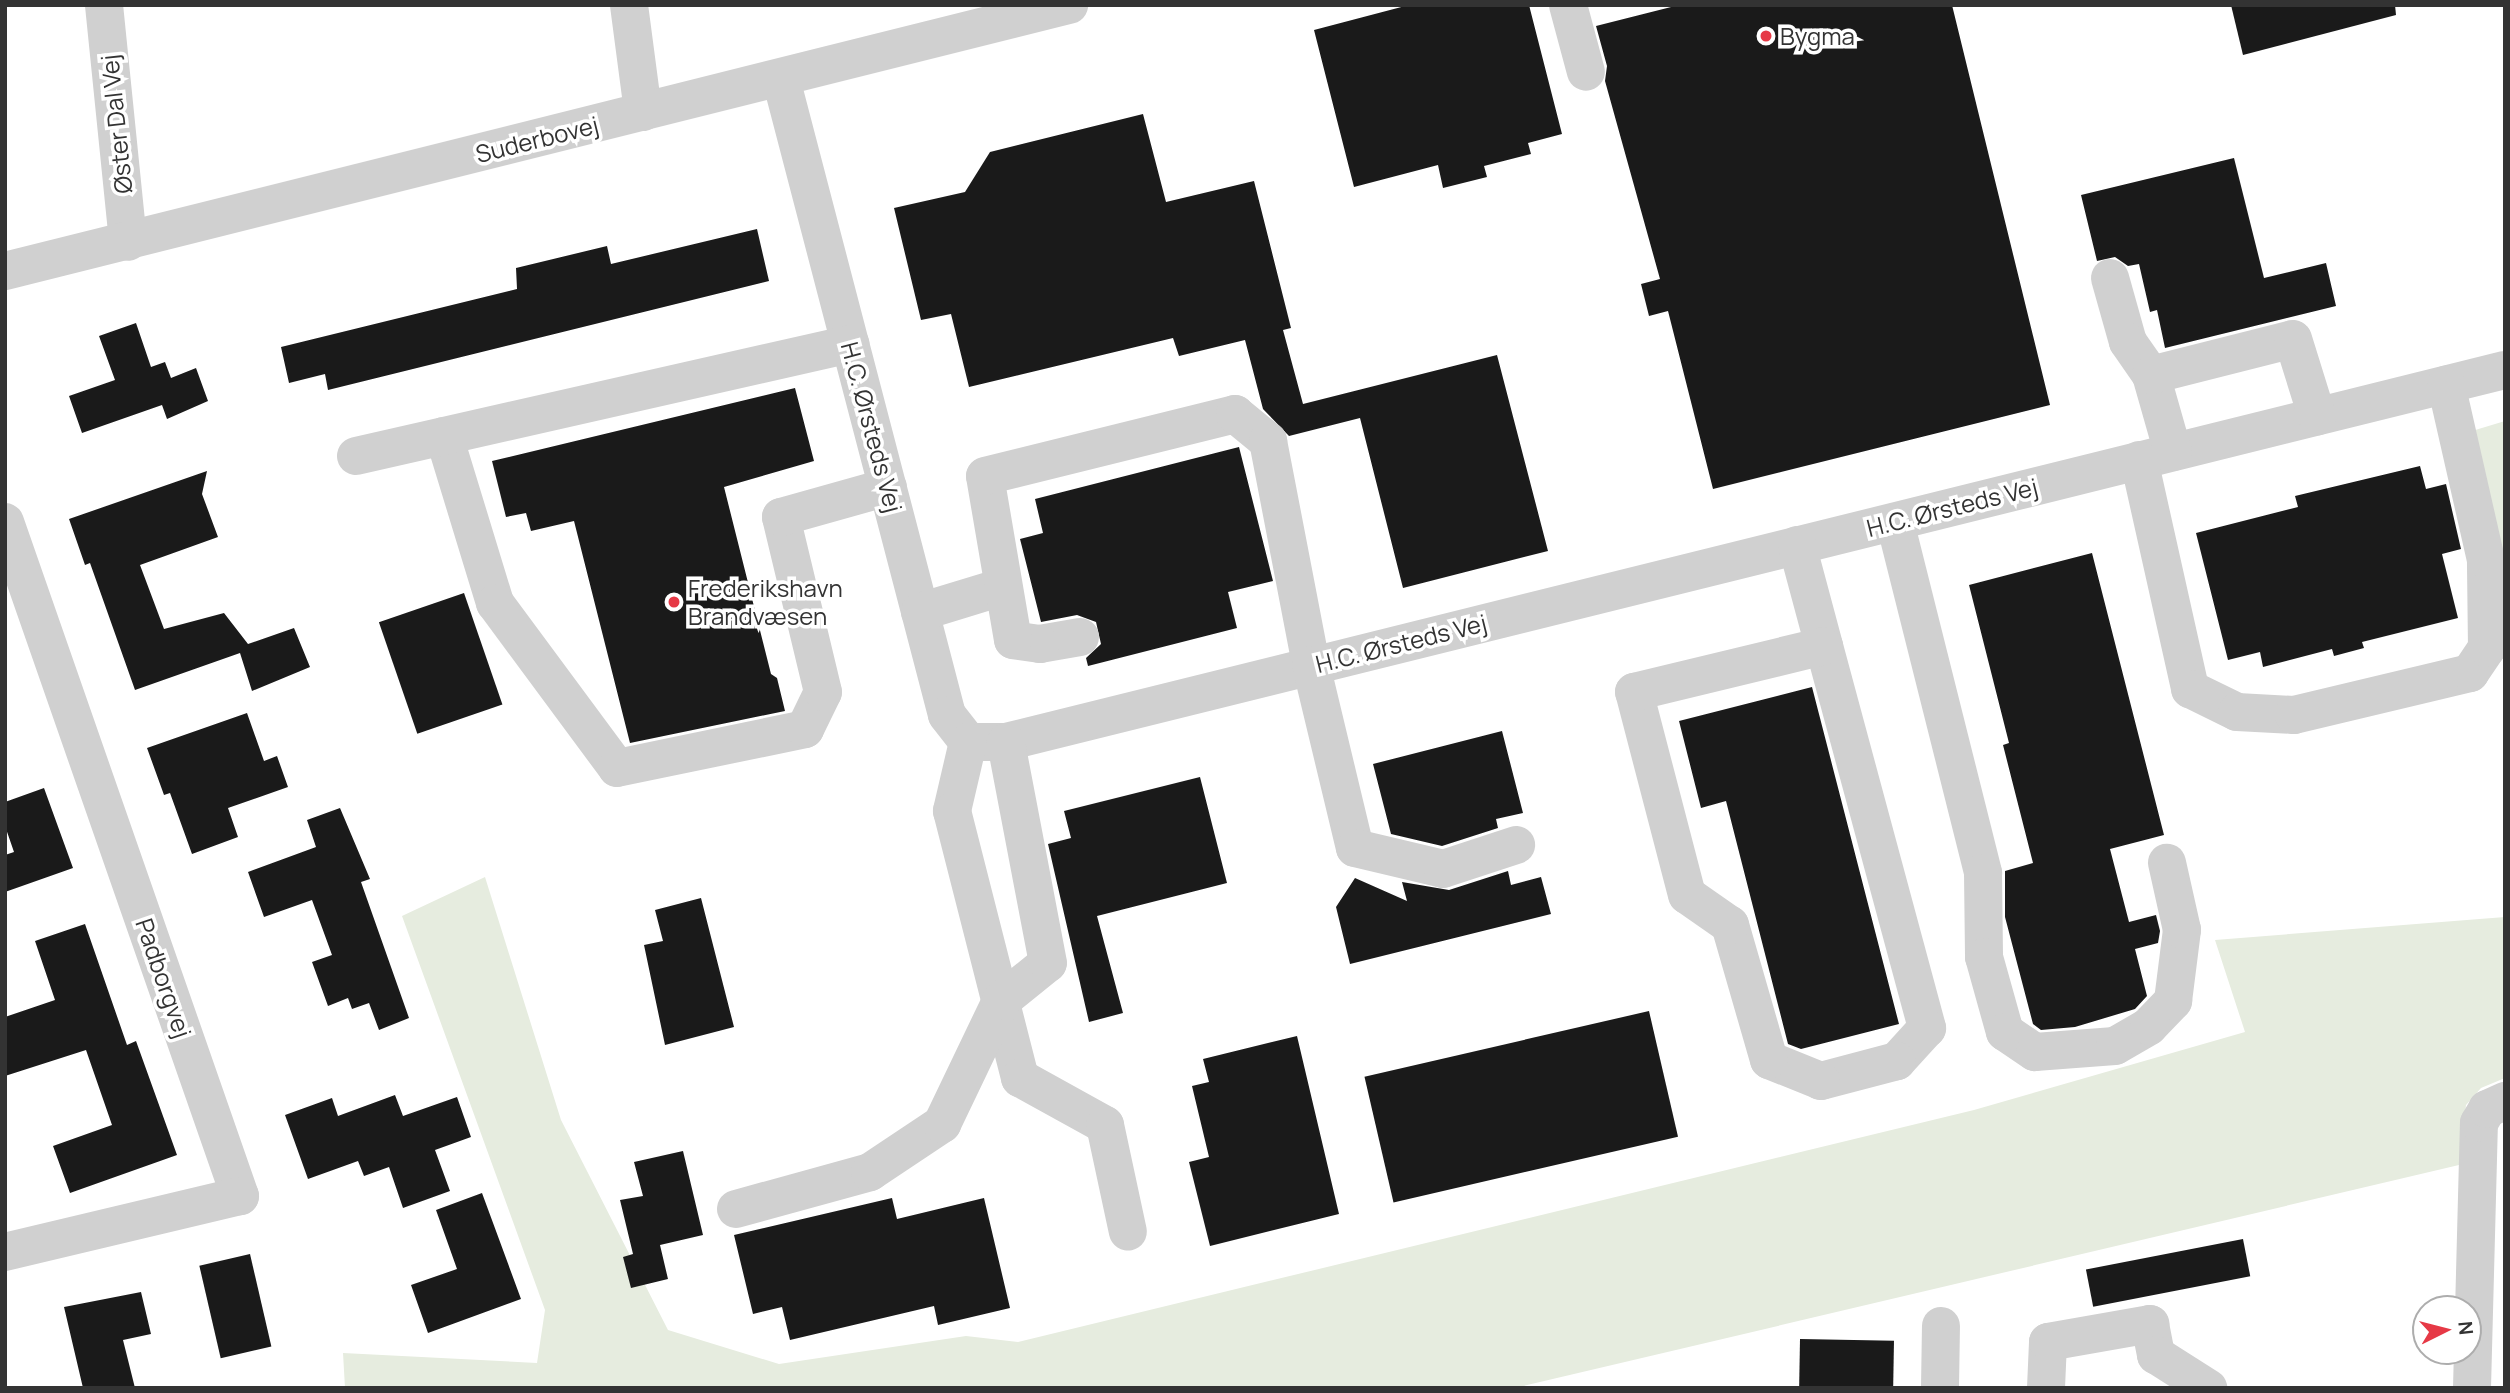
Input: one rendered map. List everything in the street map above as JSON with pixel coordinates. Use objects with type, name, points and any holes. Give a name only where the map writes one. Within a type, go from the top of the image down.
[{"type":"street","name":"Øster Dal Vej","points":[[104,5],[128,242]]},
{"type":"street","points":[[629,5],[643,112]]},
{"type":"street","name":"Suderbovej","points":[[5,271],[75,251],[128,242],[1069,5]]},
{"type":"street","points":[[1569,5],[1586,72]]},
{"type":"street","name":"H.C. Ørsteds Vej","points":[[781,79],[947,715],[968,742],[1006,742],[2505,370]]},
{"type":"street","points":[[2110,278],[2128,342],[2151,374],[2156,456],[2190,689],[2237,712],[2294,715],[2470,673],[2487,648],[2486,560],[2446,384]]},
{"type":"street","points":[[2151,374],[2293,339],[2316,416]]},
{"type":"street","points":[[356,456],[850,344]]},
{"type":"street","points":[[1080,637],[1040,644],[1013,640],[985,476],[1236,414],[1268,441],[1311,665],[1355,848],[1443,869],[1516,845]]},
{"type":"street","points":[[444,436],[495,603],[617,768],[805,729],[823,692],[781,517],[888,487]]},
{"type":"street","points":[[1895,522],[1983,873],[1984,957],[2006,1032],[2035,1052],[2115,1046],[2149,1026],[2174,1001],[2182,930],[2167,863]]},
{"type":"street","name":"Padborgvej","points":[[5,1252],[240,1196],[6,530]]},
{"type":"street","points":[[1797,545],[1927,1028],[1897,1061],[1821,1081],[1769,1060],[1730,925],[1687,895],[1634,692],[1824,646]]},
{"type":"street","points":[[920,612],[1002,587]]},
{"type":"street","points":[[968,742],[952,811],[1020,1078],[1105,1125],[1128,1232]]},
{"type":"street","points":[[736,1209],[870,1172],[942,1124],[1001,1001],[1048,963],[1006,742]]},
{"type":"street","points":[[2472,1388],[2479,1123],[2487,1109],[2505,1101]]},
{"type":"street","points":[[2046,1388],[2048,1342],[2150,1324],[2156,1355],[2208,1388]]},
{"type":"street","points":[[1940,1388],[1941,1326]]},
{"type":"shaded area","points":[[2505,421],[2505,609],[2472,431]]},
{"type":"shaded area","points":[[485,877],[561,1120],[668,1330],[779,1364],[966,1336],[1018,1342],[1974,1110],[2245,1032],[2215,940],[2505,917],[2505,1078],[2481,1088],[2466,1105],[2459,1165],[1515,1388],[345,1388],[343,1353],[537,1363],[545,1310],[402,916]]},
{"type":"building","points":[[1409,5],[1529,5],[1562,134],[1528,143],[1531,154],[1484,166],[1487,177],[1443,188],[1438,165],[1354,187],[1314,30]]},
{"type":"building","points":[[1679,5],[1952,5],[2050,405],[1713,489],[1668,311],[1649,316],[1641,284],[1660,279],[1605,81],[1607,66],[1596,26]]},
{"type":"building","points":[[2231,5],[2395,5],[2396,15],[2243,55]]},
{"type":"building","points":[[1143,114],[1166,202],[1254,181],[1291,328],[1283,330],[1303,404],[1497,355],[1548,551],[1403,588],[1360,418],[1289,436],[1263,409],[1245,340],[1179,356],[1173,338],[969,387],[951,314],[921,320],[894,208],[965,192],[990,152]]},
{"type":"building","points":[[2234,158],[2264,278],[2326,263],[2336,306],[2165,348],[2157,310],[2150,312],[2139,264],[2128,266],[2115,257],[2097,261],[2081,195]]},
{"type":"building","points":[[757,229],[769,281],[328,390],[325,374],[289,383],[281,347],[517,289],[516,268],[607,246],[611,264]]},
{"type":"building","points":[[136,323],[151,367],[165,362],[171,378],[196,368],[208,401],[167,419],[162,405],[82,433],[69,396],[115,380],[99,336]]},
{"type":"building","name":"Frederikshavn Brandvæsen","points":[[795,388],[814,461],[724,487],[771,674],[777,678],[785,711],[630,743],[574,521],[531,531],[526,513],[506,517],[492,461]]},
{"type":"building","points":[[1239,447],[1273,581],[1228,592],[1237,628],[1088,666],[1086,658],[1101,644],[1096,622],[1077,615],[1041,622],[1020,539],[1043,533],[1035,499]]},
{"type":"building","points":[[2420,466],[2426,489],[2446,484],[2461,549],[2442,554],[2458,618],[2362,642],[2364,648],[2334,656],[2332,649],[2263,667],[2260,652],[2228,660],[2196,533],[2298,507],[2295,496]]},
{"type":"building","points":[[207,471],[202,494],[218,537],[140,565],[164,629],[224,613],[248,644],[294,628],[310,667],[252,691],[240,653],[135,690],[90,563],[85,565],[69,519]]},
{"type":"building","points":[[2092,553],[2164,835],[2110,849],[2129,922],[2156,915],[2160,931],[2158,943],[2135,949],[2147,996],[2135,1009],[2075,1027],[2041,1030],[2033,1024],[2005,917],[2005,871],[2033,863],[2003,745],[2009,743],[1969,585]]},
{"type":"building","points":[[464,593],[502,705],[417,734],[379,622]]},
{"type":"building","points":[[1812,687],[1899,1024],[1801,1049],[1788,1044],[1726,801],[1701,808],[1679,721]]},
{"type":"building","points":[[247,713],[264,761],[277,756],[288,787],[228,808],[238,837],[192,854],[170,793],[164,795],[147,748]]},
{"type":"building","points":[[1502,731],[1523,813],[1496,819],[1498,828],[1442,846],[1391,834],[1373,764]]},
{"type":"building","points":[[1200,777],[1227,883],[1097,916],[1123,1013],[1089,1022],[1048,844],[1071,838],[1064,811]]},
{"type":"building","points":[[44,788],[73,868],[5,892],[5,855],[14,852],[5,826],[5,802]]},
{"type":"building","points":[[340,808],[370,879],[361,882],[409,1018],[379,1030],[369,1003],[352,1009],[348,998],[328,1006],[312,962],[332,955],[312,900],[264,917],[248,872],[316,847],[307,820]]},
{"type":"building","points":[[1508,871],[1511,885],[1541,877],[1551,914],[1350,964],[1336,907],[1355,878],[1407,901],[1402,882],[1449,890]]},
{"type":"building","points":[[701,898],[734,1027],[665,1045],[644,945],[663,941],[655,910]]},
{"type":"building","points":[[85,924],[127,1045],[136,1041],[177,1155],[70,1193],[53,1146],[112,1125],[86,1050],[5,1076],[5,1017],[55,1000],[35,941]]},
{"type":"building","points":[[1649,1011],[1678,1137],[1394,1202],[1364,1077]]},
{"type":"building","points":[[1297,1036],[1339,1214],[1210,1246],[1189,1162],[1209,1157],[1192,1086],[1209,1082],[1203,1059]]},
{"type":"building","points":[[395,1095],[403,1116],[457,1097],[471,1137],[435,1150],[450,1191],[403,1208],[389,1167],[364,1176],[358,1161],[308,1179],[285,1115],[332,1098],[338,1116]]},
{"type":"building","points":[[683,1151],[703,1235],[660,1245],[668,1279],[631,1288],[623,1257],[633,1254],[620,1200],[643,1196],[634,1162]]},
{"type":"building","points":[[482,1193],[521,1299],[428,1333],[411,1285],[457,1269],[436,1210]]},
{"type":"building","points":[[892,1198],[897,1219],[984,1198],[1010,1308],[938,1325],[934,1306],[790,1340],[782,1307],[753,1314],[734,1235]]},
{"type":"building","points":[[2243,1239],[2250,1276],[2093,1307],[2086,1270]]},
{"type":"building","points":[[250,1254],[271,1347],[221,1358],[199,1266]]},
{"type":"building","points":[[141,1292],[151,1334],[123,1340],[135,1388],[83,1388],[64,1307]]},
{"type":"building","points":[[1800,1339],[1894,1341],[1893,1388],[1799,1388]]},
{"type":"place","name":"Bygma","points":[[1766,36]]},
{"type":"place","name":"Frederikshavn Brandvæsen","points":[[674,602]]}]
